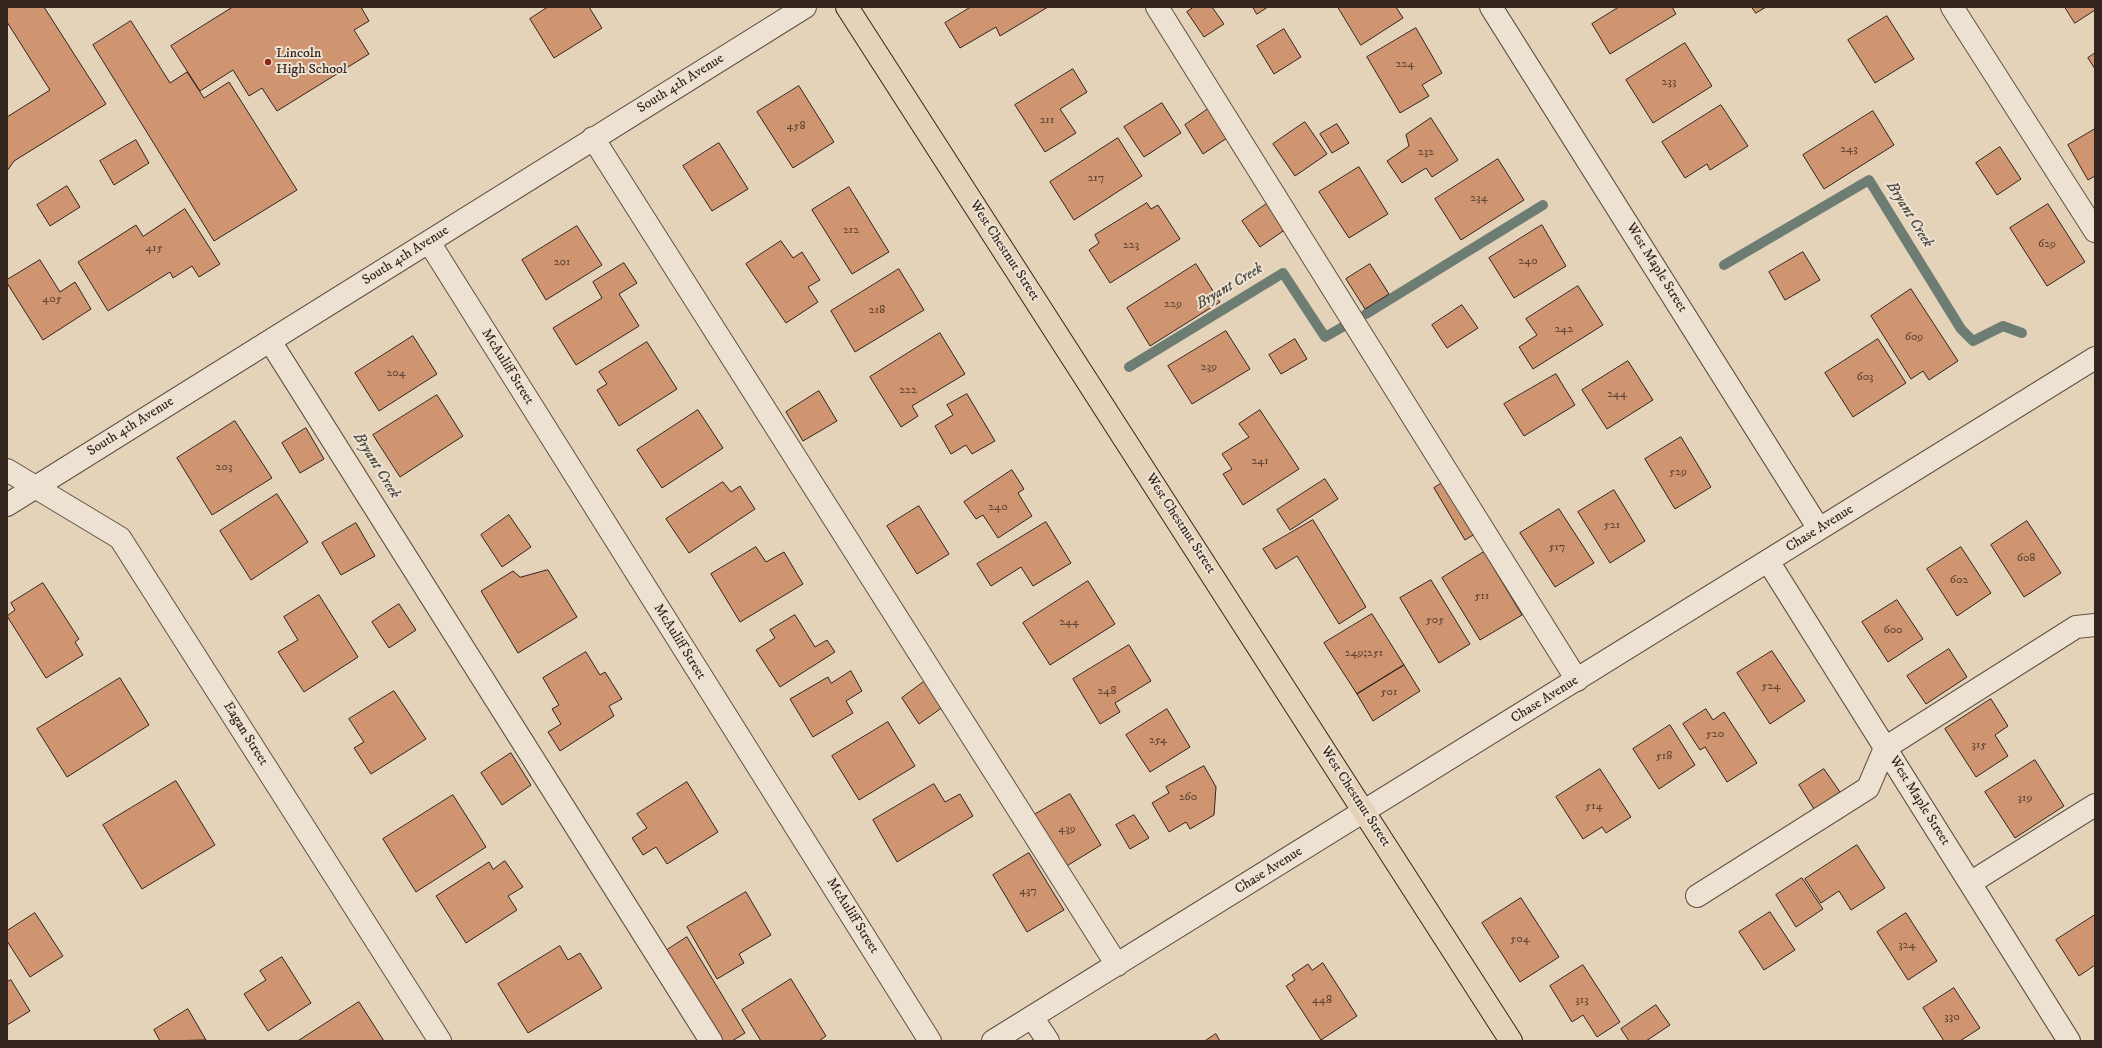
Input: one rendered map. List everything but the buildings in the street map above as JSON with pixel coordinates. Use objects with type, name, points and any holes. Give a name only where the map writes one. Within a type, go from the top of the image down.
[{"type":"main road","name":"West Chestnut Street","points":[[848,7],[1511,1041]]},
{"type":"street","name":"South 4th Avenue","points":[[7,505],[805,7]]},
{"type":"street","points":[[1157,7],[1577,680]]},
{"type":"street","name":"West Maple Street","points":[[1492,7],[1820,530]]},
{"type":"street","points":[[1952,7],[2095,231]]},
{"type":"street","points":[[593,138],[1117,965]]},
{"type":"street","name":"McAuliff Street","points":[[429,242],[930,1041]]},
{"type":"street","points":[[270,341],[711,1041]]},
{"type":"street","name":"Chase Avenue","points":[[994,1041],[2095,358]]},
{"type":"street","name":"Eagan Street","points":[[7,470],[120,538],[440,1041]]},
{"type":"street","name":"West Maple Street","points":[[1768,561],[2069,1041]]},
{"type":"street","points":[[1697,896],[1868,788],[1885,748],[2076,627],[2095,625]]},
{"type":"street","points":[[1970,884],[2095,805]]},
{"type":"street","points":[[1032,1017],[1048,1041]]},
{"type":"waterway","name":"Bryant Creek","points":[[1724,265],[1869,180],[1961,329],[1973,341],[2003,326],[2022,333]]},
{"type":"waterway","name":"Bryant Creek","points":[[1366,314],[1543,205]]},
{"type":"waterway","name":"Bryant Creek","points":[[1129,367],[1283,273],[1325,337],[1346,325]]},
{"type":"place","name":"Lincoln High School","points":[[268,62]]}]
